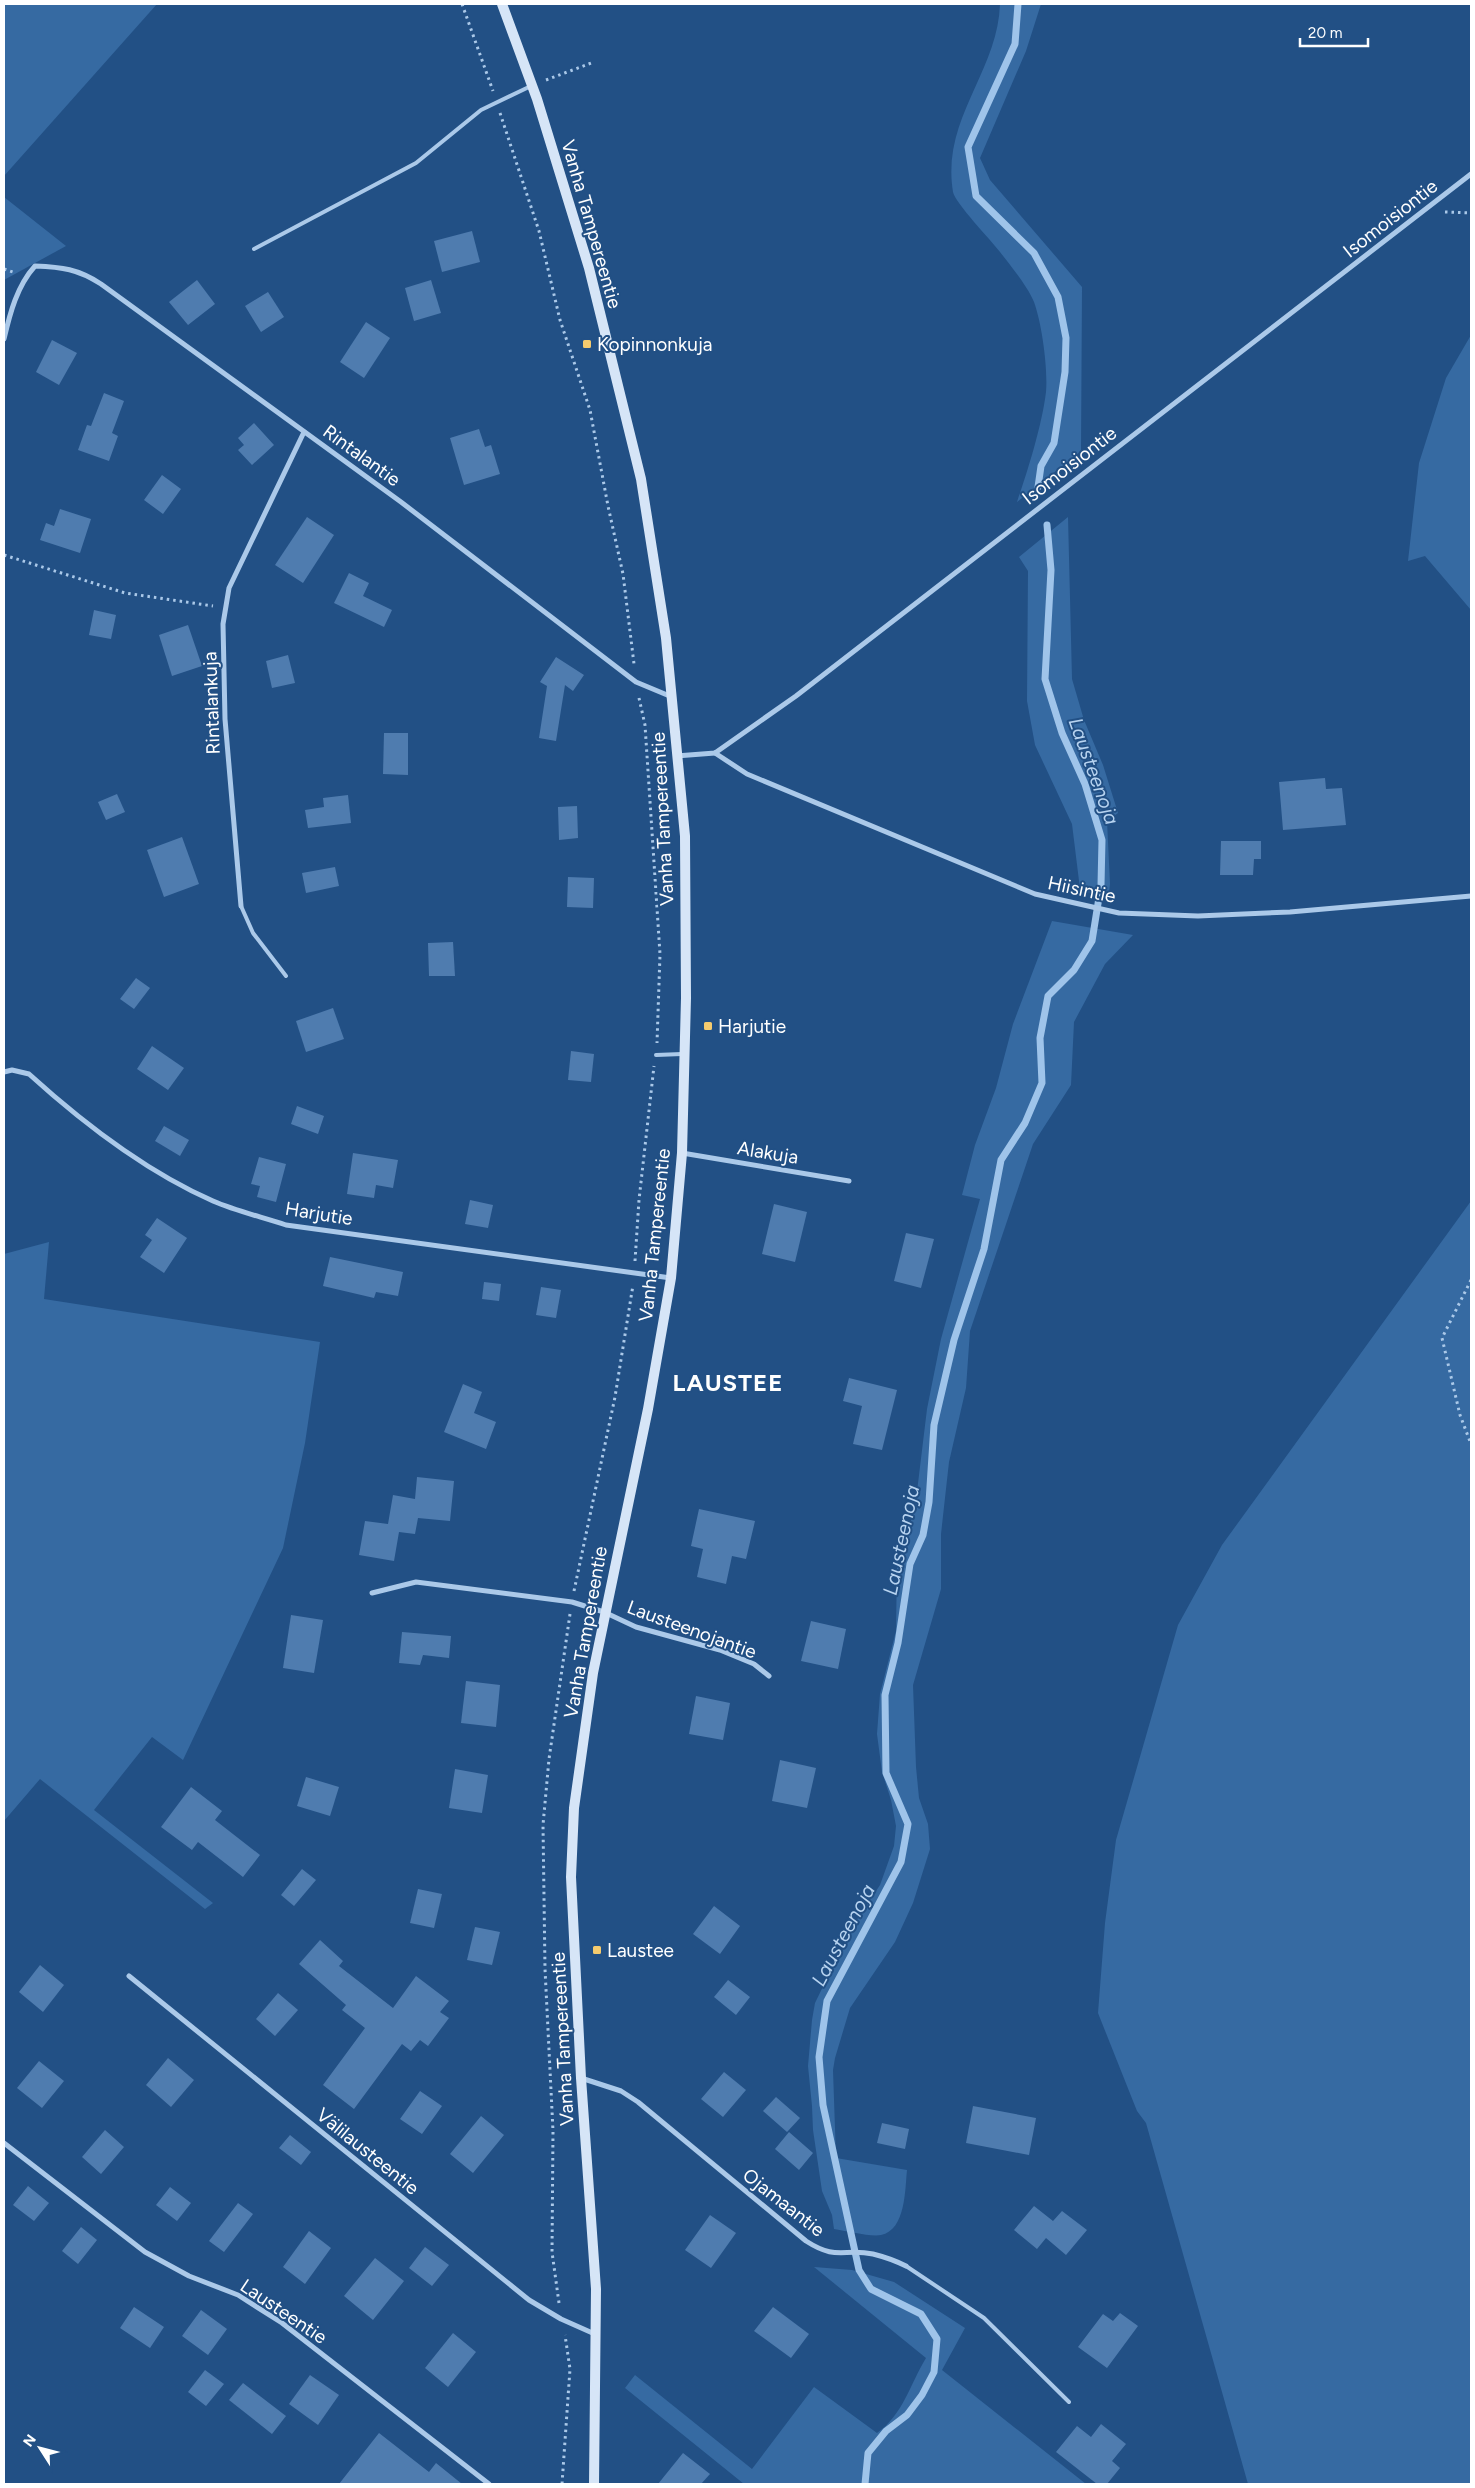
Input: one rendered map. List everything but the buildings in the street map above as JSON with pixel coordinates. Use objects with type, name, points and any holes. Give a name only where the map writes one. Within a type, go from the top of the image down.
[{"type":"main road","name":"Vanha Tampereentie","points":[[502,4],[532,86],[588,268],[641,479],[673,697],[676,756],[685,836],[685,1054],[682,1153],[671,1278],[648,1409],[592,1673],[574,1808],[571,1877],[581,2078],[596,2289],[594,2484]]},
{"type":"street","name":"Isomoisiontie","points":[[715,753],[796,696],[1471,174]]},
{"type":"street","name":"Rintalantie","points":[[4,339],[18,294],[26,276],[36,266],[58,267],[82,272],[400,502],[636,682],[673,697]]},
{"type":"street","name":"Rintalankuja","points":[[241,906],[224,719],[223,624],[229,588],[304,432]]},
{"type":"street","points":[[676,756],[715,753]]},
{"type":"street","name":"Hiisintie","points":[[715,753],[746,774],[1035,894],[1111,911],[1157,915],[1290,912],[1471,896]]},
{"type":"street","name":"Harjutie","points":[[4,1072],[12,1070],[29,1074],[137,1160],[174,1182],[215,1202],[286,1225],[634,1275],[671,1278]]},
{"type":"street","name":"Alakuja","points":[[682,1153],[849,1180]]},
{"type":"street","name":"Lausteenojantie","points":[[372,1593],[416,1582],[572,1602],[604,1612],[636,1627],[720,1650],[754,1664],[769,1676]]},
{"type":"street","name":"Välilausteentie","points":[[128,1976],[529,2300],[561,2319],[597,2335]]},
{"type":"street","name":"Ojamaantie","points":[[581,2078],[621,2091],[638,2102],[806,2241],[821,2250],[838,2254],[872,2254],[906,2266]]},
{"type":"street","name":"Lausteentie","points":[[4,2143],[145,2252],[189,2276],[238,2295],[282,2323],[489,2484]]},
{"type":"lane","points":[[254,249],[416,163],[481,110],[532,86]]},
{"type":"lane","name":"Rintalankuja","points":[[241,906],[253,933],[286,976]]},
{"type":"lane","points":[[656,1054],[685,1054]]},
{"type":"lane","name":"Ojamaantie","points":[[906,2266],[984,2318],[1069,2402]]},
{"type":"path","points":[[462,4],[539,231],[560,320],[590,410],[623,574],[636,682],[646,725],[660,954],[659,1022],[639,1200],[634,1275],[615,1397],[572,1602],[549,1759],[543,1825],[545,1969],[553,2131],[552,2252],[570,2369],[562,2484]]},
{"type":"path","points":[[532,86],[594,62]]},
{"type":"path","points":[[4,555],[124,594],[226,608]]},
{"type":"path","points":[[1471,1280],[1442,1338],[1460,1415],[1471,1444]]},
{"type":"shaded area","points":[[4,4],[157,4],[4,176]]},
{"type":"shaded area","points":[[1000,4],[1041,4],[1026,51],[980,158],[990,180],[1082,287],[1081,451],[1017,502],[1038,433],[1046,392],[1045,359],[1040,322],[1034,302],[1023,283],[955,197],[951,166],[955,141],[962,118],[990,52],[997,29]]},
{"type":"shaded area","points":[[4,197],[66,246],[4,280]]},
{"type":"shaded area","points":[[1471,335],[1471,610],[1425,556],[1408,561],[1419,463],[1446,378]]},
{"type":"shaded area","points":[[1068,517],[1072,679],[1084,720],[1103,765],[1118,813],[1107,821],[1110,884],[1108,900],[1080,889],[1072,824],[1035,745],[1027,701],[1028,571],[1019,557]]},
{"type":"shaded area","points":[[1052,921],[1133,935],[1105,964],[1074,1022],[1071,1085],[1033,1144],[970,1331],[966,1388],[949,1462],[941,1534],[941,1589],[913,1685],[919,1798],[928,1824],[930,1849],[913,1903],[895,1942],[850,2008],[833,2070],[836,2158],[907,2170],[903,2208],[895,2225],[889,2232],[881,2235],[865,2235],[834,2229],[832,2215],[822,2191],[813,2130],[808,2066],[812,2020],[815,2003],[852,1927],[880,1885],[894,1846],[896,1826],[891,1800],[882,1772],[877,1734],[880,1694],[896,1631],[897,1564],[915,1508],[927,1409],[941,1339],[980,1199],[962,1195],[975,1145],[996,1088],[1013,1024]]},
{"type":"shaded area","points":[[1471,1201],[1471,2484],[1248,2484],[1146,2123],[1137,2111],[1098,2013],[1105,1923],[1116,1840],[1178,1625],[1222,1545]]},
{"type":"shaded area","points":[[49,1242],[44,1299],[320,1342],[305,1443],[283,1548],[183,1760],[152,1737],[94,1810],[213,1903],[205,1909],[40,1779],[4,1821],[4,1254]]},
{"type":"shaded area","points":[[814,2267],[852,2270],[894,2282],[965,2328],[942,2370],[1086,2484],[744,2484],[625,2388],[635,2375],[752,2469],[814,2387],[877,2433],[886,2426],[900,2408],[926,2358]]},
{"type":"waterway","name":"Lausteenoja","points":[[1018,4],[1015,44],[968,147],[976,196],[1034,253],[1058,297],[1066,338],[1065,372],[1054,443],[1041,466],[1038,487]]},
{"type":"waterway","name":"Lausteenoja","points":[[865,2484],[868,2453],[886,2431],[907,2415],[922,2395],[934,2372],[937,2339],[921,2314],[871,2289],[859,2270],[823,2105],[819,2057],[827,2001],[901,1862],[908,1824],[886,1773],[885,1695],[898,1643],[910,1564],[923,1535],[929,1502],[934,1425],[954,1340],[984,1249],[1001,1160],[1025,1123],[1042,1083],[1040,1038],[1048,996],[1074,970],[1092,941],[1101,885],[1102,840],[1085,784],[1062,733],[1045,679],[1051,570],[1047,525]]},
{"type":"place","name":"Kopinnonkuja","points":[[587,344]]},
{"type":"place","name":"Harjutie","points":[[708,1026]]},
{"type":"place","name":"Laustee","points":[[597,1950]]},
{"type":"district","name":"LAUSTEE","points":[[728,1383]]}]
